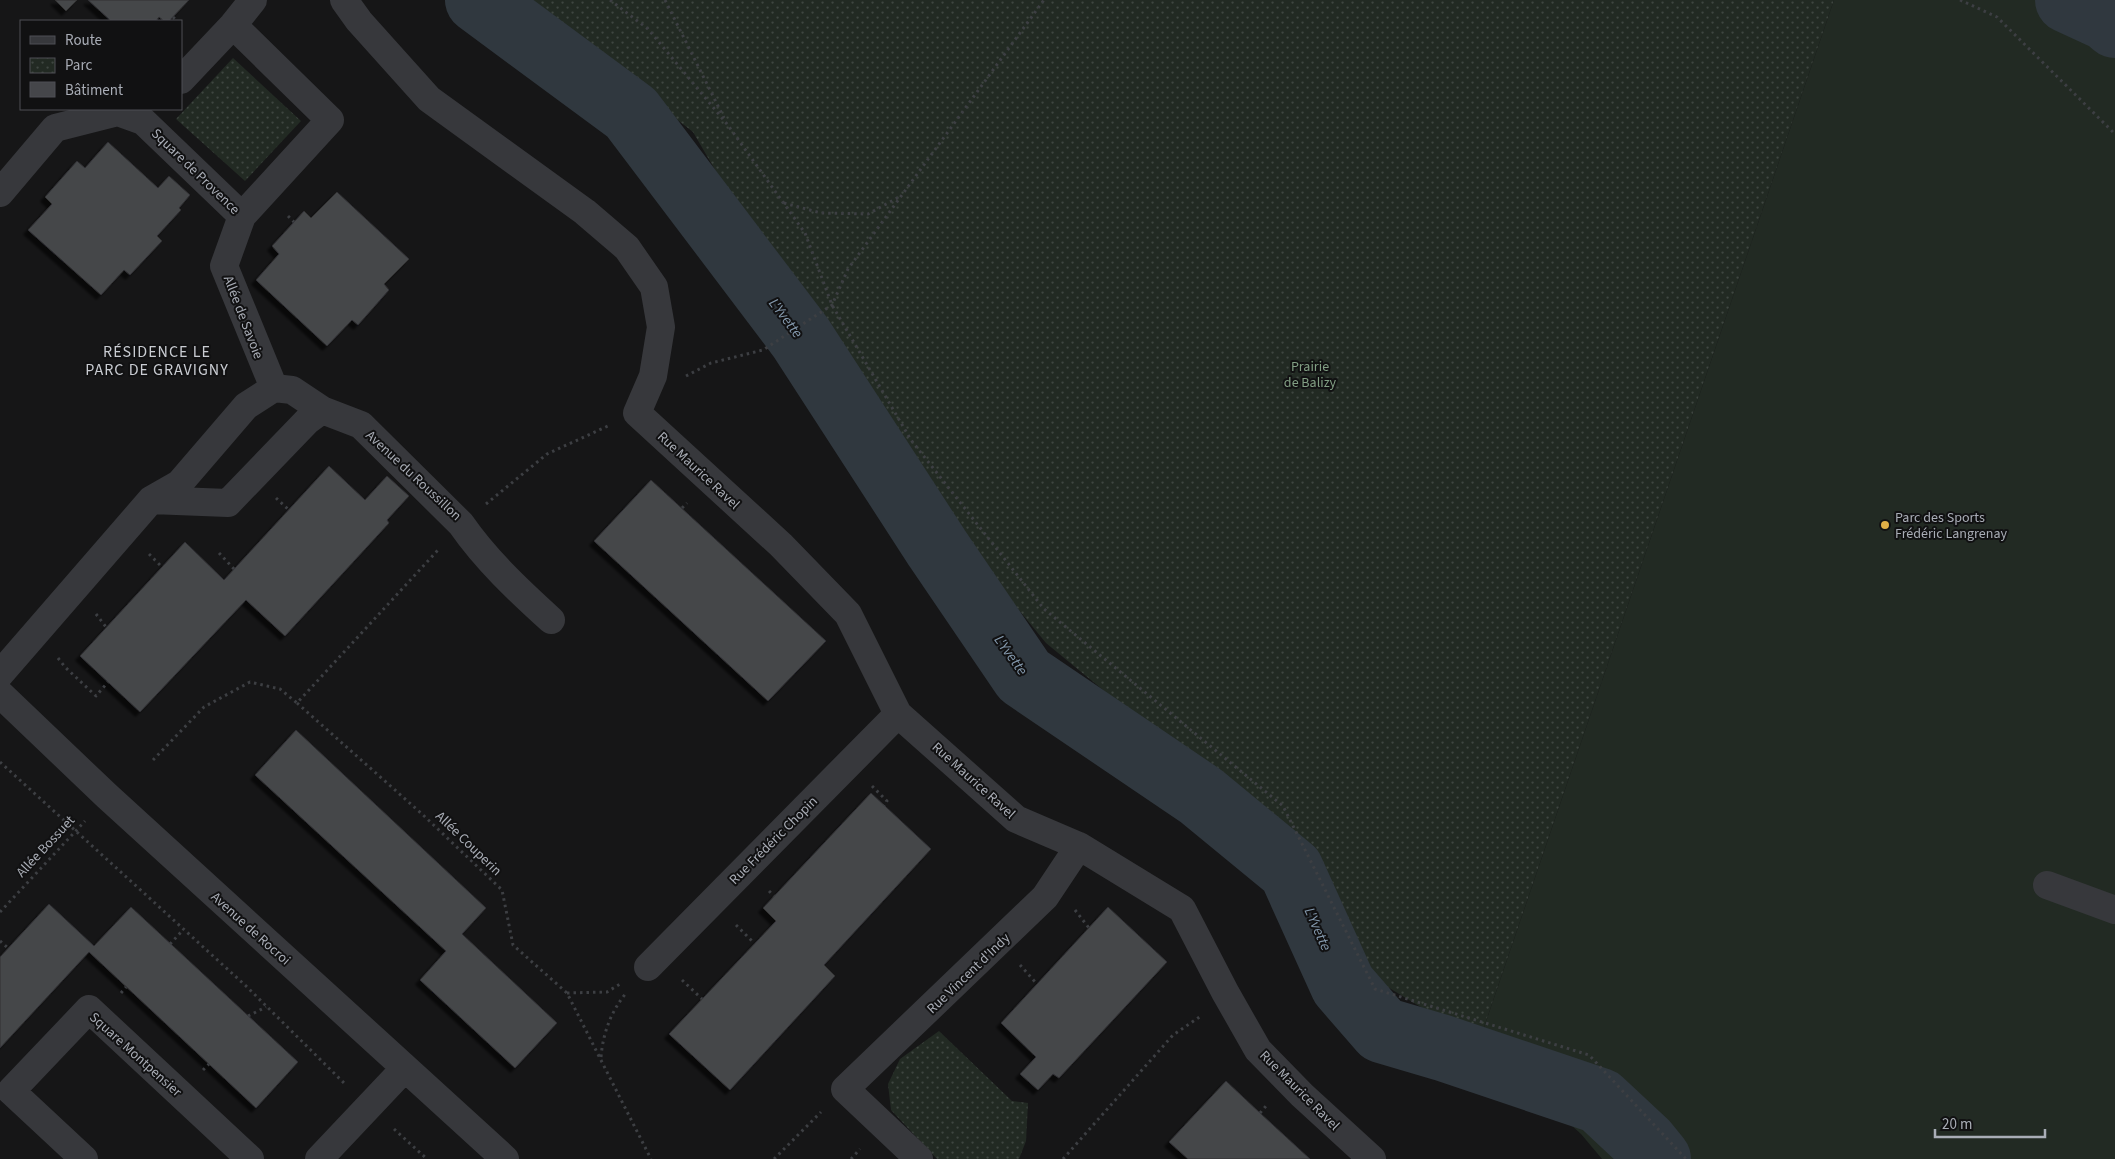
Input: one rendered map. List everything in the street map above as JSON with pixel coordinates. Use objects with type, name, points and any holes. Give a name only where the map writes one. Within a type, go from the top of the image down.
[{"type":"street","points":[[182,79],[233,25],[253,0]]},
{"type":"street","name":"Rue Maurice Ravel","points":[[344,0],[359,21],[429,99],[585,212],[627,248],[654,287],[661,327],[653,376],[637,413],[768,532],[848,614],[898,714],[1016,819],[1079,846],[1182,909],[1258,1050],[1302,1095],[1372,1159]]},
{"type":"street","name":"Square de Provence","points":[[148,115],[242,216],[330,120],[233,25]]},
{"type":"street","points":[[5,176],[55,128],[118,112],[148,115]]},
{"type":"street","name":"Allée de Savoie","points":[[242,216],[224,266],[274,388]]},
{"type":"street","points":[[0,674],[151,500],[178,484],[246,406],[274,388]]},
{"type":"street","name":"Avenue du Roussillon","points":[[274,388],[292,390],[322,410],[361,425],[462,524]]},
{"type":"street","points":[[151,500],[228,503],[307,421],[322,410]]},
{"type":"street","points":[[462,524],[474,542],[514,586],[551,620]]},
{"type":"street","name":"Avenue de Rocroi","points":[[0,694],[107,796],[506,1159]]},
{"type":"street","name":"Rue Frédéric Chopin","points":[[648,966],[898,714]]},
{"type":"street","name":"Rue Vincent d'Indy","points":[[845,1089],[1045,897],[1079,846]]},
{"type":"street","points":[[2047,885],[2115,910]]},
{"type":"street","name":"Square Montpensier","points":[[84,1159],[11,1091],[89,1009],[250,1159]]},
{"type":"street","points":[[319,1159],[405,1068]]},
{"type":"street","points":[[845,1089],[920,1159]]},
{"type":"path","points":[[610,0],[648,29],[727,124],[805,234],[832,305],[911,440],[1044,609],[1282,806],[1375,989],[1589,1056],[1686,1159]]},
{"type":"path","points":[[665,0],[727,124]]},
{"type":"path","points":[[763,350],[832,305],[848,268],[1044,0]]},
{"type":"path","points":[[1960,0],[1997,17],[2115,134]]},
{"type":"path","points":[[173,17],[176,20]]},
{"type":"path","points":[[783,203],[821,213],[868,214],[901,196]]},
{"type":"path","name":"Avenue du Roussillon","points":[[462,524],[547,454]]},
{"type":"path","points":[[272,494],[289,510]]},
{"type":"path","points":[[297,703],[462,524]]},
{"type":"path","points":[[148,553],[162,567]]},
{"type":"path","points":[[219,553],[234,569]]},
{"type":"path","points":[[54,653],[65,667],[96,696],[108,682]]},
{"type":"path","name":"Allée Couperin","points":[[153,760],[204,707],[250,682],[280,689],[422,814],[502,890],[513,945],[567,993],[651,1159]]},
{"type":"path","points":[[0,762],[266,1006],[369,1106],[427,1159]]},
{"type":"path","name":"Allée Bossuet","points":[[0,912],[107,796]]},
{"type":"path","points":[[170,944],[183,930]]},
{"type":"path","points":[[0,941],[8,948]]},
{"type":"path","points":[[567,993],[607,992],[648,966]]},
{"type":"path","points":[[601,1057],[603,1034],[620,1000],[648,966]]},
{"type":"path","points":[[1063,1159],[1173,1035],[1228,997]]},
{"type":"path","points":[[248,1016],[266,1006]]},
{"type":"path","points":[[774,1159],[845,1089]]},
{"type":"green space","name":"Prairie de Balizy","points":[[524,0],[1834,0],[1479,1042],[1351,965],[1312,862],[1046,643],[892,456],[784,288],[693,132]]},
{"type":"green space","name":"Parc des Sports Frédéric Langrenay","points":[[1834,0],[2097,0],[2115,8],[2115,1159],[1602,1159],[1581,1134],[1479,1042]]},
{"type":"green space","points":[[233,58],[301,121],[245,181],[176,119]]},
{"type":"green space","points":[[939,1031],[1012,1101],[1028,1103],[1026,1141],[1019,1159],[937,1159],[891,1110],[888,1084],[900,1059]]},
{"type":"building","points":[[55,0],[77,0],[66,11]]},
{"type":"building","points":[[88,0],[189,0],[170,20],[163,20],[159,17],[157,20],[110,20]]},
{"type":"building","points":[[108,142],[158,188],[169,176],[190,195],[179,208],[181,210],[157,236],[162,241],[130,275],[124,270],[101,295],[28,230],[52,204],[45,197],[77,161],[85,168]]},
{"type":"building","points":[[337,192],[409,259],[384,284],[389,290],[358,325],[352,320],[327,346],[256,280],[279,254],[272,246],[304,211],[311,218]]},
{"type":"building","points":[[329,466],[365,500],[387,476],[409,496],[387,520],[389,523],[285,636],[246,600],[140,712],[80,656],[185,542],[224,580]]},
{"type":"building","points":[[651,480],[826,641],[768,701],[594,541]]},
{"type":"building","points":[[296,730],[486,908],[462,934],[557,1023],[515,1068],[420,980],[446,951],[255,775]]},
{"type":"building","points":[[871,793],[931,849],[824,965],[835,976],[730,1090],[669,1034],[776,921],[763,908]]},
{"type":"building","points":[[49,904],[94,946],[131,907],[298,1062],[256,1108],[89,952],[0,1048],[0,957]]},
{"type":"building","points":[[1108,907],[1167,962],[1059,1078],[1053,1074],[1038,1090],[1020,1074],[1036,1057],[1001,1023]]},
{"type":"building","points":[[1226,1081],[1310,1159],[1188,1159],[1169,1142]]},
{"type":"waterway","name":"L'Yvette","points":[[478,0],[631,113],[801,338],[937,548],[1024,676],[1201,796],[1291,870],[1343,985],[1382,1030],[1443,1048],[1600,1101],[1645,1143],[1658,1159]]},
{"type":"waterway","points":[[2068,0],[2107,18],[2115,25]]},
{"type":"place","name":"Parc des Sports Frédéric Langrenay","points":[[1885,525]]},
{"type":"district","name":"RÉSIDENCE LE PARC DE GRAVIGNY","points":[[157,360]]}]
